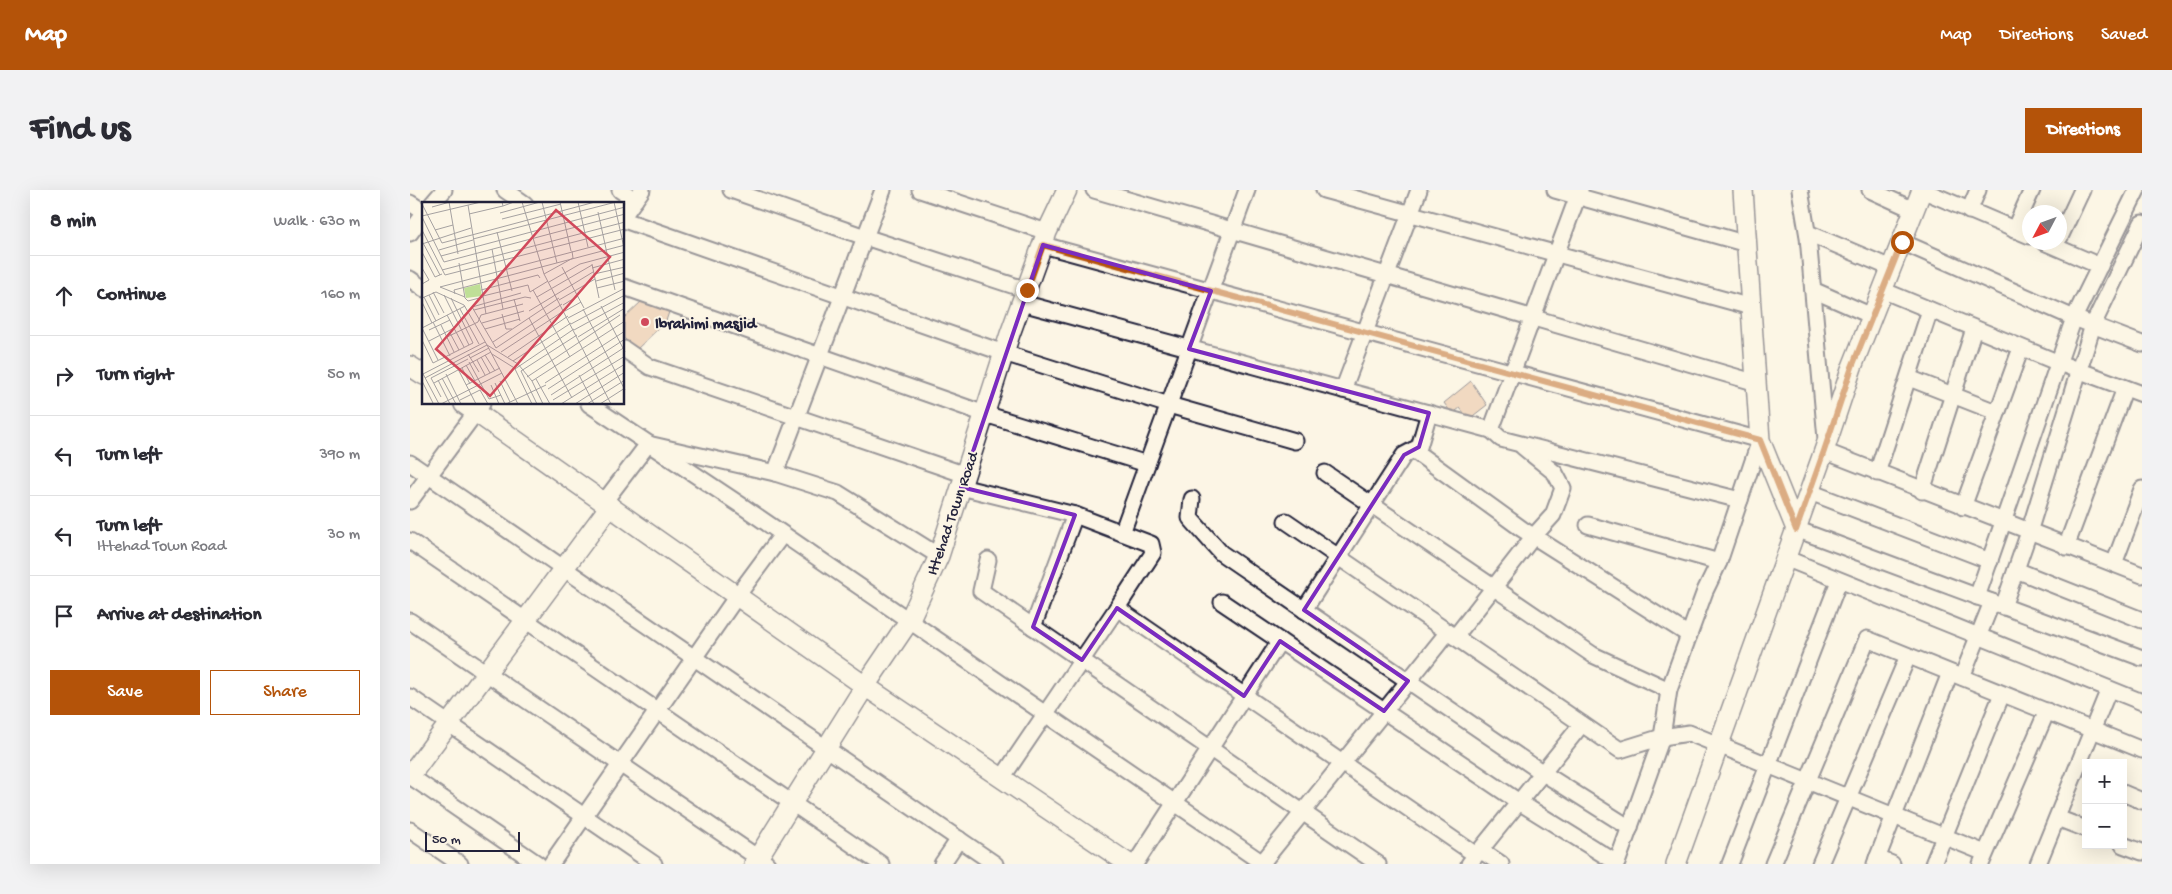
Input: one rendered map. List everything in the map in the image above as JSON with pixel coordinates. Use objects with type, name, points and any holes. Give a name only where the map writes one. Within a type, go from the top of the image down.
[{"type":"street","points":[[434,202],[444,190]]},
{"type":"street","points":[[505,190],[521,202]]},
{"type":"street","points":[[620,190],[639,195],[625,214]]},
{"type":"street","points":[[731,190],[1025,296],[1189,349],[1491,430],[1501,439],[1740,500]]},
{"type":"street","points":[[775,473],[883,190]]},
{"type":"street","points":[[920,190],[1045,238],[1210,291],[1760,440]]},
{"type":"street","name":"Ittehad Town Road","points":[[759,862],[826,748],[909,621],[939,556],[1004,353],[1045,238],[1067,190]]},
{"type":"street","points":[[1094,190],[1757,383]]},
{"type":"street","points":[[1122,533],[1247,190]]},
{"type":"street","points":[[1324,190],[1751,307]]},
{"type":"street","points":[[1344,390],[1419,190]]},
{"type":"street","points":[[1554,190],[1578,193],[1747,244]]},
{"type":"street","points":[[1743,190],[1760,440],[1796,530],[2142,658]]},
{"type":"street","points":[[1800,190],[1808,233],[1825,448]]},
{"type":"street","points":[[1870,190],[1914,210]]},
{"type":"street","points":[[1676,864],[1717,745],[1810,492],[1852,367],[1922,190],[2022,233]]},
{"type":"street","points":[[1969,211],[1978,190]]},
{"type":"street","points":[[2014,230],[2032,190]]},
{"type":"street","points":[[2067,218],[2082,190]]},
{"type":"street","points":[[1977,597],[2074,318],[2137,190]]},
{"type":"street","points":[[1491,430],[1578,193]]},
{"type":"street","points":[[410,203],[422,212]]},
{"type":"street","points":[[410,233],[422,216]]},
{"type":"street","points":[[625,220],[1004,353],[1169,405],[1295,441]]},
{"type":"street","points":[[1892,864],[1876,861],[1956,675],[1998,605],[2016,570],[2092,325],[2142,223]]},
{"type":"street","points":[[1808,233],[1891,268]]},
{"type":"street","points":[[1902,242],[2074,318],[2142,344]]},
{"type":"street","points":[[2067,249],[2100,266]]},
{"type":"street","points":[[410,279],[422,287]]},
{"type":"street","points":[[625,287],[984,414],[1147,464]]},
{"type":"street","points":[[1813,290],[1872,316]]},
{"type":"street","points":[[1882,290],[2058,363],[2142,394]]},
{"type":"street","points":[[1876,473],[1930,310]]},
{"type":"street","points":[[1922,491],[1974,329]]},
{"type":"street","points":[[1963,507],[1996,412],[2021,348]]},
{"type":"street","points":[[625,350],[650,367],[797,416],[964,481],[1075,515],[1151,544],[1153,553],[1002,778]]},
{"type":"street","points":[[410,366],[422,374]]},
{"type":"street","points":[[1908,378],[1996,412]]},
{"type":"street","points":[[2066,546],[2126,388]]},
{"type":"street","points":[[590,405],[1263,864],[1408,681],[1494,588],[1533,537],[1553,515],[1563,488],[1555,473],[1518,443]]},
{"type":"street","points":[[410,501],[429,476],[474,407],[607,504],[865,686],[1129,864]]},
{"type":"street","points":[[1304,610],[1404,455],[1419,448],[1429,413]]},
{"type":"street","points":[[1222,602],[1519,802],[1618,863],[1662,737],[1670,690],[1705,591],[1719,562],[1760,440]]},
{"type":"street","points":[[648,444],[775,473],[838,493],[939,556]]},
{"type":"street","points":[[538,864],[410,776],[564,568],[648,444]]},
{"type":"street","points":[[1825,448],[1876,473],[2142,575]]},
{"type":"street","points":[[1413,450],[1533,537],[1689,635]]},
{"type":"street","points":[[410,463],[995,864]]},
{"type":"street","points":[[1325,473],[1594,655],[1670,690]]},
{"type":"street","points":[[2114,564],[2142,489]]},
{"type":"street","points":[[1810,492],[1990,561]]},
{"type":"street","points":[[1192,499],[1190,518],[1220,553],[1543,773],[1630,828]]},
{"type":"street","points":[[1034,627],[1075,515]]},
{"type":"street","points":[[1286,521],[1620,750],[1662,737],[1689,733],[1944,836],[1983,858],[2047,712]]},
{"type":"street","points":[[1588,525],[1719,562]]},
{"type":"street","points":[[551,864],[737,596],[782,535]]},
{"type":"street","points":[[410,541],[881,864]]},
{"type":"street","points":[[1785,558],[2142,702]]},
{"type":"street","points":[[988,560],[981,591],[1378,864]]},
{"type":"street","points":[[2016,570],[2142,620]]},
{"type":"street","points":[[1730,864],[1839,581]]},
{"type":"street","points":[[1117,608],[1475,856],[1501,864]]},
{"type":"street","points":[[410,621],[620,764],[759,862]]},
{"type":"street","points":[[1773,864],[1867,639],[2142,750]]},
{"type":"street","points":[[1135,864],[1280,641]]},
{"type":"street","points":[[1820,864],[1908,656]]},
{"type":"street","points":[[2040,863],[2057,818],[2080,776],[2092,730],[2109,689]]},
{"type":"street","points":[[1933,864],[2002,694]]},
{"type":"street","points":[[410,698],[654,864]]},
{"type":"street","points":[[1475,856],[1582,724]]},
{"type":"street","points":[[2127,795],[2142,801]]},
{"type":"street","points":[[2057,818],[2082,828]]},
{"type":"street","points":[[410,830],[460,864]]},
{"type":"street","points":[[942,864],[959,839]]},
{"type":"street","points":[[2127,846],[2142,852]]},
{"type":"highlighted area","points":[[1043,245],[1211,291],[1189,349],[1429,413],[1419,447],[1404,455],[1304,610],[1408,681],[1384,711],[1280,641],[1244,696],[1117,608],[1082,660],[1033,627],[1075,515],[961,487]]},
{"type":"building","name":"Ibrahimi masjid","points":[[643,300],[670,309],[664,327],[661,326],[636,350],[625,339],[625,317]]},
{"type":"building","points":[[1471,381],[1487,405],[1469,419],[1460,408],[1452,414],[1444,403]]},
{"type":"place","name":"Ibrahimi masjid","points":[[645,322]]},
{"type":"route","points":[[1027,290],[1043,245],[1760,440],[1796,530],[1852,367],[1902,242]]}]
